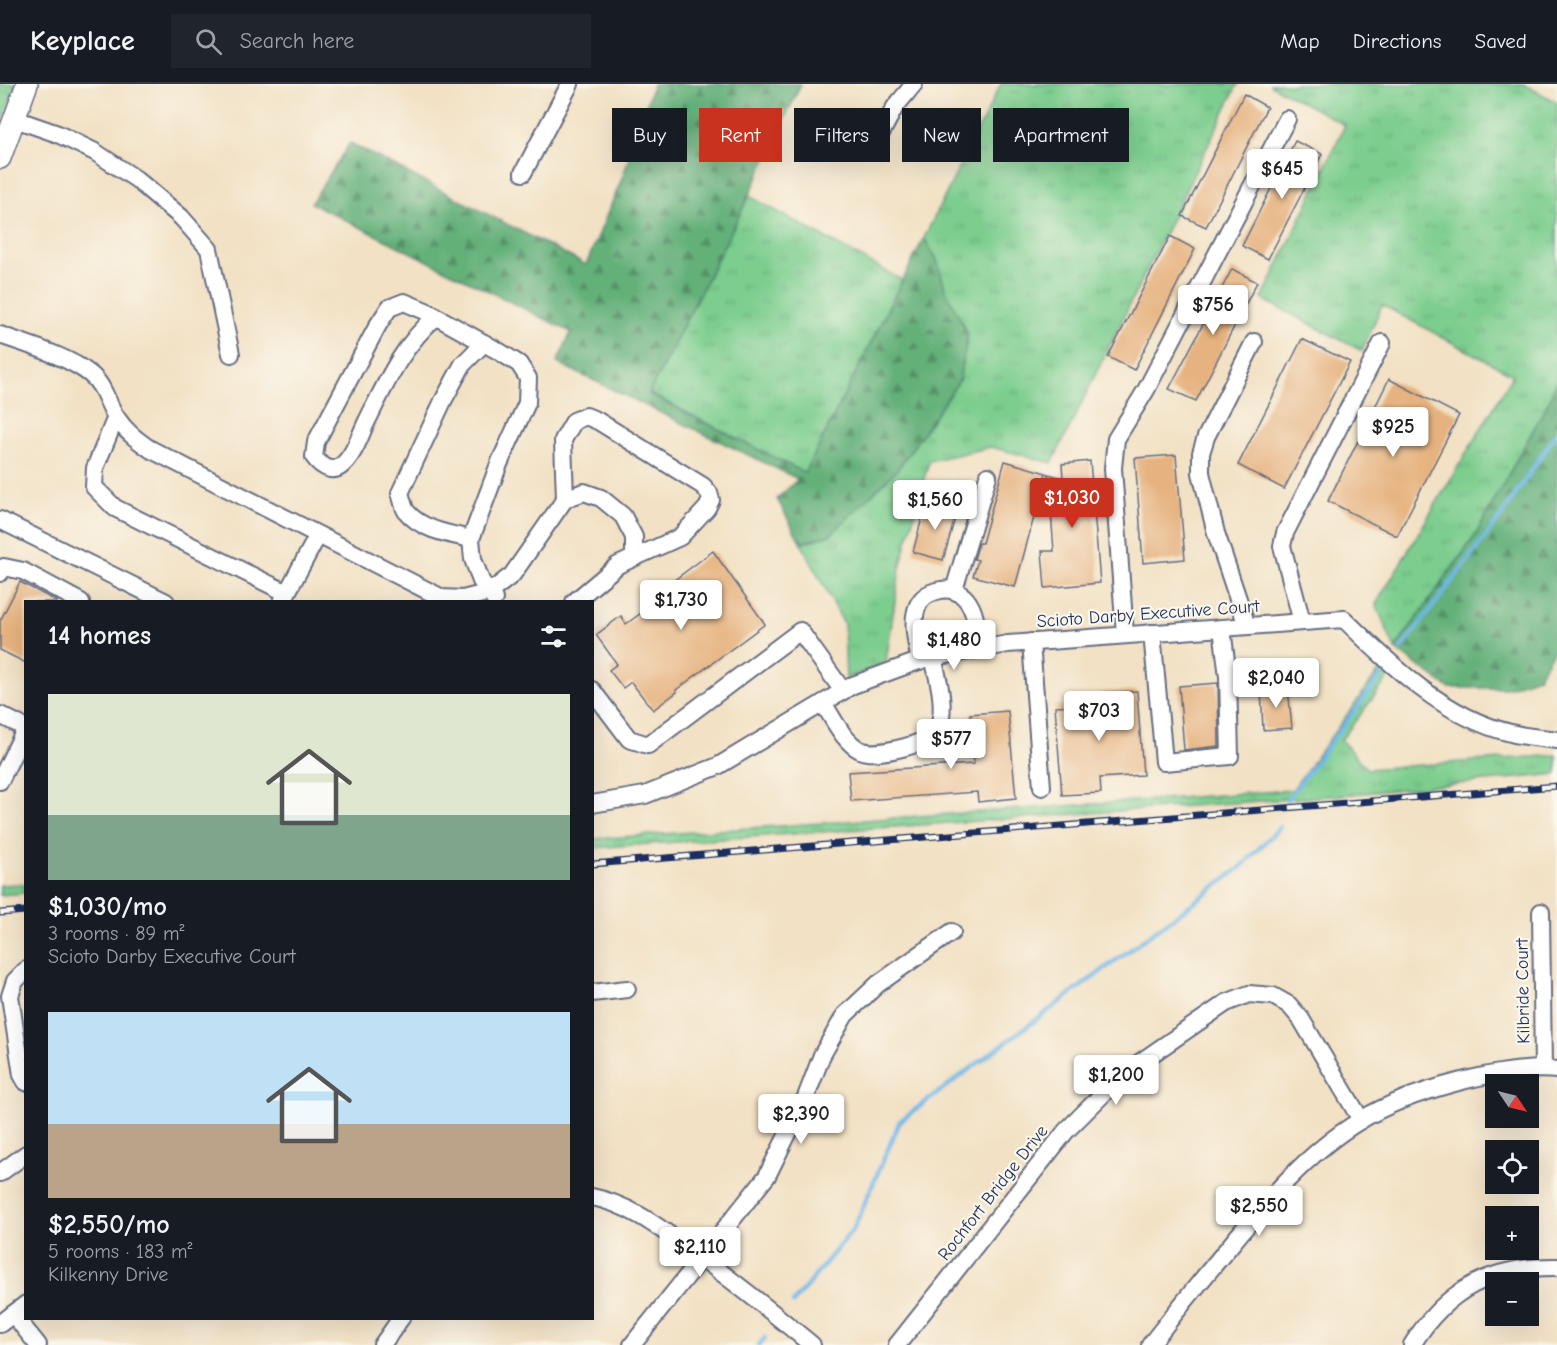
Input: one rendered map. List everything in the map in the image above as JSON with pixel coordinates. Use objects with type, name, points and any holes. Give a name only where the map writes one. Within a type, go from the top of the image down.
[{"type":"main road","points":[[0,158],[27,84]]},
{"type":"street","points":[[523,173],[570,84]]},
{"type":"street","points":[[890,116],[914,84]]},
{"type":"street","points":[[15,119],[58,134],[95,152],[136,178],[182,217],[209,249],[231,354]]},
{"type":"street","points":[[1125,635],[1113,468],[1116,439],[1146,390],[1287,119]]},
{"type":"street","points":[[436,317],[408,346],[384,387],[350,455],[340,467],[331,469],[321,466],[314,457],[316,442],[389,308],[404,302],[436,317],[519,364],[528,378],[526,403],[499,464],[471,538],[473,559],[481,581],[492,597]]},
{"type":"street","points":[[0,335],[66,360],[91,374],[104,390],[116,417],[132,436],[150,449],[442,598],[492,597],[512,575],[565,499],[584,492],[601,498],[623,516],[634,537],[634,557]]},
{"type":"street","points":[[1247,626],[1216,533],[1201,473],[1201,453],[1206,436],[1254,342]]},
{"type":"street","points":[[471,538],[444,533],[420,524],[406,510],[400,493],[463,364],[484,343]]},
{"type":"street","points":[[1302,622],[1282,546],[1285,532],[1382,343]]},
{"type":"street","points":[[565,499],[563,440],[574,421],[586,416],[598,421],[693,480],[709,493],[711,500],[707,508],[680,537],[618,566],[576,600]]},
{"type":"street","points":[[116,417],[95,468],[94,487],[115,508],[285,597],[318,535]]},
{"type":"street","points":[[954,590],[988,476]]},
{"type":"street","points":[[0,520],[162,600]]},
{"type":"street","points":[[0,573],[4,567],[23,571],[77,600]]},
{"type":"street","points":[[823,703],[852,745],[862,751],[871,753],[910,745],[933,733],[938,728],[942,715],[939,687],[913,628],[921,600],[926,595],[940,590],[954,590],[966,599],[973,611],[979,649]]},
{"type":"street","name":"Scioto Darby Executive Court","points":[[594,804],[645,795],[718,766],[853,685],[927,659],[1031,642],[1344,619],[1426,691],[1469,718],[1510,733],[1557,740]]},
{"type":"street","points":[[1152,633],[1164,762],[1230,756],[1228,677],[1222,628]]},
{"type":"street","points":[[594,693],[629,739],[648,745],[800,631],[843,691]]},
{"type":"street","points":[[1031,642],[1042,787]]},
{"type":"street","points":[[0,715],[24,727]]},
{"type":"street","points":[[0,781],[24,732]]},
{"type":"street","name":"Kilbride Court","points":[[1541,912],[1550,1069]]},
{"type":"street","points":[[632,1345],[767,1176],[806,1097],[822,1055],[845,1015],[878,984],[952,932]]},
{"type":"street","points":[[24,972],[15,981],[10,996],[24,1078]]},
{"type":"street","points":[[594,993],[627,989]]},
{"type":"street","name":"Rochfort Bridge Drive","points":[[897,1345],[1066,1131],[1123,1074],[1226,1003],[1249,994],[1273,996],[1289,1005],[1301,1019],[1361,1120]]},
{"type":"street","points":[[1149,1345],[1275,1193],[1341,1133],[1382,1109],[1426,1090],[1472,1078],[1550,1069]]},
{"type":"street","points":[[0,1173],[24,1155]]},
{"type":"street","points":[[594,1198],[625,1207],[657,1226],[701,1257],[812,1345]]},
{"type":"street","points":[[1412,1345],[1445,1303],[1467,1287],[1487,1277],[1512,1270],[1557,1267]]},
{"type":"street","points":[[13,1314],[38,1345]]},
{"type":"street","points":[[382,1345],[400,1320]]},
{"type":"green space","points":[[0,84],[16,84],[0,128]]},
{"type":"green space","points":[[653,84],[801,84],[782,125],[782,108],[699,108],[699,162],[765,162],[649,394],[805,473],[924,238],[936,258],[946,291],[968,334],[959,381],[898,469],[830,535],[801,543],[777,499],[798,479],[557,363],[571,332],[311,203],[350,143],[586,265],[628,162],[687,162],[687,108],[645,108]]},
{"type":"green space","points":[[1001,84],[1238,84],[1052,463],[991,447],[929,461],[900,568],[886,662],[846,679],[844,624],[801,543],[830,535],[854,511],[946,291],[936,258],[924,238],[962,162],[981,162],[981,124]]},
{"type":"green space","points":[[1269,84],[1523,84],[1557,102],[1557,380],[1550,399],[1475,536],[1395,649],[1376,604],[1513,375],[1382,305],[1362,351],[1262,299],[1345,125]]},
{"type":"green space","points":[[749,196],[902,280],[805,474],[649,393]]},
{"type":"green space","points":[[1557,380],[1557,645],[1538,677],[1507,688],[1449,688],[1395,649],[1475,536],[1550,399]]},
{"type":"green space","points":[[1383,666],[1391,674],[1341,740],[1367,769],[1557,755],[1557,774],[1333,796],[594,848],[594,839],[1292,790]]},
{"type":"green space","points":[[0,885],[24,885],[24,893],[0,895]]},
{"type":"building","points":[[1244,94],[1267,107],[1206,227],[1182,216]]},
{"type":"building","points":[[1295,141],[1322,154],[1268,259],[1242,246]]},
{"type":"building","points":[[1170,236],[1195,249],[1134,370],[1108,357]]},
{"type":"building","points":[[1232,269],[1257,282],[1196,401],[1169,389]]},
{"type":"building","points":[[1302,339],[1350,362],[1284,489],[1238,465]]},
{"type":"building","points":[[1389,379],[1459,415],[1397,536],[1328,501]]},
{"type":"building","points":[[1176,455],[1185,559],[1143,563],[1135,458]]},
{"type":"building","points":[[1005,461],[1046,473],[1015,587],[973,576],[978,560],[974,559],[979,543],[982,543]]},
{"type":"building","points":[[1090,461],[1100,583],[1045,588],[1042,551],[1054,551],[1048,474],[1063,478],[1062,464]]},
{"type":"building","points":[[926,503],[957,511],[943,560],[913,552]]},
{"type":"building","points":[[713,551],[765,624],[676,690],[677,692],[653,710],[631,682],[623,688],[609,670],[617,664],[596,635],[621,616],[626,624],[648,608],[644,603]]},
{"type":"building","points":[[20,582],[54,600],[24,600],[24,662],[0,650],[0,621]]},
{"type":"building","points":[[1218,683],[1219,746],[1184,750],[1179,686]]},
{"type":"building","points":[[1288,688],[1292,728],[1263,730],[1261,689]]},
{"type":"building","points":[[1137,691],[1143,775],[1100,778],[1101,793],[1062,795],[1055,706],[1101,704],[1100,693]]},
{"type":"building","points":[[1008,711],[1016,798],[978,802],[977,792],[851,801],[848,772],[974,764],[970,714]]},
{"type":"waterway","points":[[1401,649],[1501,516],[1557,432]]},
{"type":"waterway","points":[[1287,800],[1383,673]]},
{"type":"waterway","points":[[793,1303],[854,1228],[900,1121],[1240,868],[1280,827]]},
{"type":"waterway","points":[[759,1345],[765,1338]]},
{"type":"railway","points":[[594,864],[1557,786]]},
{"type":"railway","points":[[0,913],[24,911]]}]
